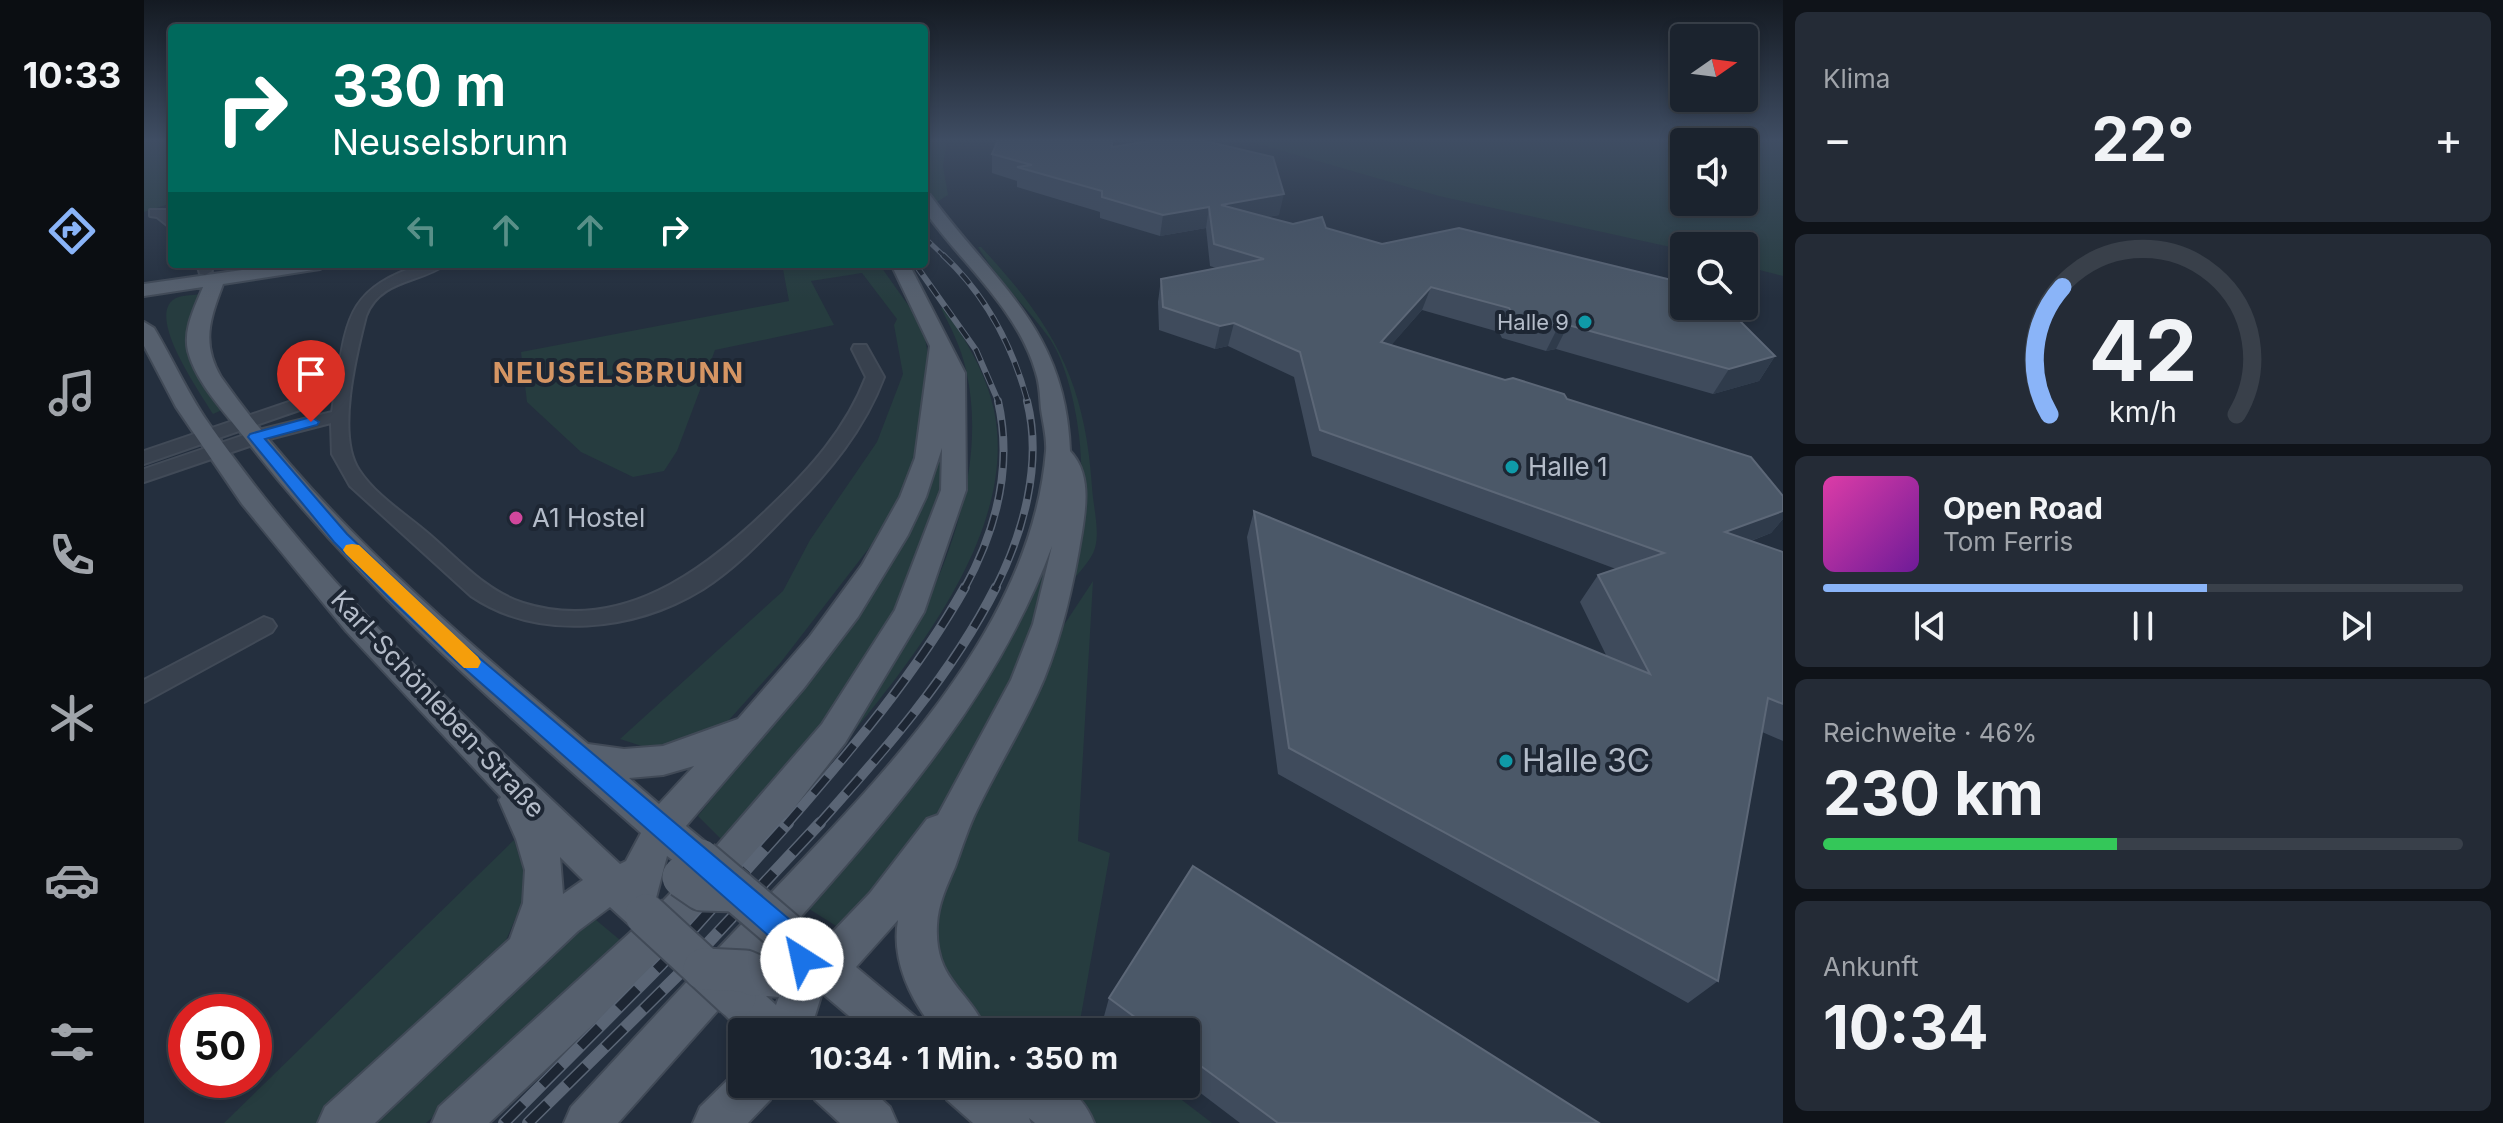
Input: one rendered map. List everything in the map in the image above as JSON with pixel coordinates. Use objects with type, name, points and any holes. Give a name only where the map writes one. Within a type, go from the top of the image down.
[{"type":"main road","points":[[928,203],[1008,301],[1034,342],[1052,390],[1058,443],[1075,494],[1056,597],[1027,681],[959,809],[921,903],[917,926],[918,952],[927,984],[954,1018]]},
{"type":"main road","points":[[144,280],[230,268]]},
{"type":"main road","points":[[144,290],[188,284],[208,272],[264,268]]},
{"type":"main road","points":[[455,1123],[582,1006],[723,865],[806,769],[873,675],[901,629],[942,534],[955,485],[961,435],[960,402],[953,359],[943,331],[924,295],[903,268]]},
{"type":"main road","name":"Karl-Schönleben-Straße","points":[[208,272],[197,344],[208,371],[250,429],[340,538],[398,595],[662,829],[691,869]]},
{"type":"main road","name":"Karl-Schönleben-Straße","points":[[188,284],[153,321],[168,376],[210,442],[313,571],[404,673],[508,781],[731,980],[762,1018]]},
{"type":"main road","points":[[634,894],[662,829],[831,631],[877,561],[910,501],[927,457],[932,434],[938,393],[937,361],[943,331]]},
{"type":"main road","points":[[587,1123],[842,842],[963,693],[1005,625],[1031,572],[1050,511],[1058,443]]},
{"type":"main road","points":[[580,757],[630,765],[661,762],[696,752],[752,726]]},
{"type":"main road","points":[[508,781],[543,856],[547,878],[543,904],[525,953]]},
{"type":"main road","points":[[731,980],[771,978],[803,955],[842,954],[859,939],[959,809]]},
{"type":"main road","points":[[341,1123],[575,908],[634,894],[663,871],[691,869],[702,890],[736,891],[803,955],[883,1018]]},
{"type":"main road","points":[[793,1018],[803,988],[803,955]]},
{"type":"main road","points":[[716,1123],[740,1098]]},
{"type":"main road","points":[[846,1098],[874,1123]]},
{"type":"main road","points":[[979,1098],[1008,1123]]},
{"type":"main road","points":[[1041,1098],[1071,1123]]},
{"type":"street","points":[[155,213],[161,213],[168,221]]},
{"type":"street","points":[[429,268],[390,283],[359,312],[341,415],[339,441],[345,465],[380,502],[455,569],[499,602],[531,615],[557,619],[598,616],[656,603],[685,590],[716,569],[789,501],[840,441],[875,377],[860,349]]},
{"type":"street","points":[[144,458],[250,429],[345,389]]},
{"type":"street","points":[[250,429],[341,415]]},
{"type":"street","points":[[144,476],[210,442]]},
{"type":"street","points":[[144,692],[264,626]]},
{"type":"green space","points":[[144,192],[168,192],[168,204],[144,212]]},
{"type":"green space","points":[[928,192],[948,192],[928,208]]},
{"type":"green space","points":[[1427,192],[1670,192],[1670,216],[1758,216],[1758,192],[1783,192],[1783,276],[1758,270],[1758,232],[1670,232],[1670,247]]},
{"type":"green space","points":[[978,247],[1006,275],[1046,329],[1073,384],[1082,415],[1097,526],[1096,541],[1091,557],[1070,584],[1080,513],[1081,467],[1077,421],[1070,389],[1050,339]]},
{"type":"green space","points":[[783,268],[882,268],[923,326],[931,372],[920,458],[886,526],[781,662],[728,721],[696,745],[657,751],[620,739],[783,591],[810,540],[877,442],[903,374],[894,325],[897,319],[862,273],[811,281],[834,325],[715,350],[677,451],[664,471],[633,477],[581,452],[527,402],[521,352],[789,301]]},
{"type":"green space","points":[[202,294],[193,317],[222,410],[213,414],[178,354],[166,320],[168,307],[176,298]]},
{"type":"green space","points":[[944,307],[980,369],[994,410],[997,459],[989,508],[971,557],[946,605],[916,651],[821,772],[876,693],[912,633],[945,562],[957,524],[966,485],[972,408],[964,362],[941,308]]},
{"type":"green space","points":[[945,406],[947,470],[919,562],[892,616],[798,759],[722,840],[698,816],[823,660]]},
{"type":"green space","points":[[1061,511],[1028,645],[996,717],[922,838],[844,931],[806,907],[937,748],[984,681],[1031,597]]},
{"type":"green space","points":[[1093,581],[1078,841],[1110,853],[1081,1018],[974,1018],[933,968],[935,891],[1026,712],[1054,640]]},
{"type":"green space","points":[[514,840],[529,887],[500,954],[584,910],[626,945],[426,1123],[224,1123],[250,1098],[272,1098],[272,1076]]},
{"type":"green space","points":[[1063,1098],[1179,1098],[1212,1123],[1092,1123]]},
{"type":"building","points":[[1102,192],[1284,192],[1221,205],[1293,224],[1322,217],[1326,228],[1382,244],[1459,228],[1670,280],[1670,320],[1739,320],[1775,356],[1729,369],[1568,325],[1558,327],[1513,314],[1509,308],[1431,287],[1381,342],[1505,380],[1513,378],[1564,394],[1567,399],[1751,457],[1783,496],[1783,511],[1725,532],[1783,552],[1783,704],[1768,698],[1718,981],[1289,748],[1254,511],[1650,674],[1598,575],[1664,553],[1320,430],[1300,352],[1234,323],[1220,326],[1163,307],[1161,279],[1264,259],[1214,244],[1209,207],[1163,215],[1102,197]]},
{"type":"building","points":[[1193,866],[1599,1123],[1278,1123],[1200,1065],[1200,1018],[1136,1018],[1109,998]]},
{"type":"railway","points":[[928,241],[944,256]]},
{"type":"railway","points":[[944,256],[972,287],[996,323],[1028,403]]},
{"type":"railway","points":[[918,268],[976,350],[999,403]]},
{"type":"railway","points":[[965,587],[985,544],[999,498],[1004,450],[998,401]]},
{"type":"railway","points":[[996,588],[1014,545],[1028,498],[1033,449],[1027,401]]},
{"type":"railway","points":[[786,825],[904,681],[965,587]]},
{"type":"railway","points":[[818,825],[915,712],[958,651],[996,588]]},
{"type":"railway","points":[[504,1123],[662,964],[788,823]]},
{"type":"railway","points":[[528,1123],[681,972],[820,823]]},
{"type":"slow traffic","points":[[352,550],[471,662]]},
{"type":"place","name":"Halle 9","points":[[1585,322]]},
{"type":"place","name":"Halle 1","points":[[1512,467]]},
{"type":"place","name":"A1 Hostel","points":[[516,518]]},
{"type":"place","name":"Halle 3C","points":[[1506,761]]},
{"type":"district","name":"NEUSELSBRUNN","points":[[619,373]]},
{"type":"route","points":[[311,422],[255,437],[340,538],[398,595],[662,829],[799,945],[802,959]]}]
